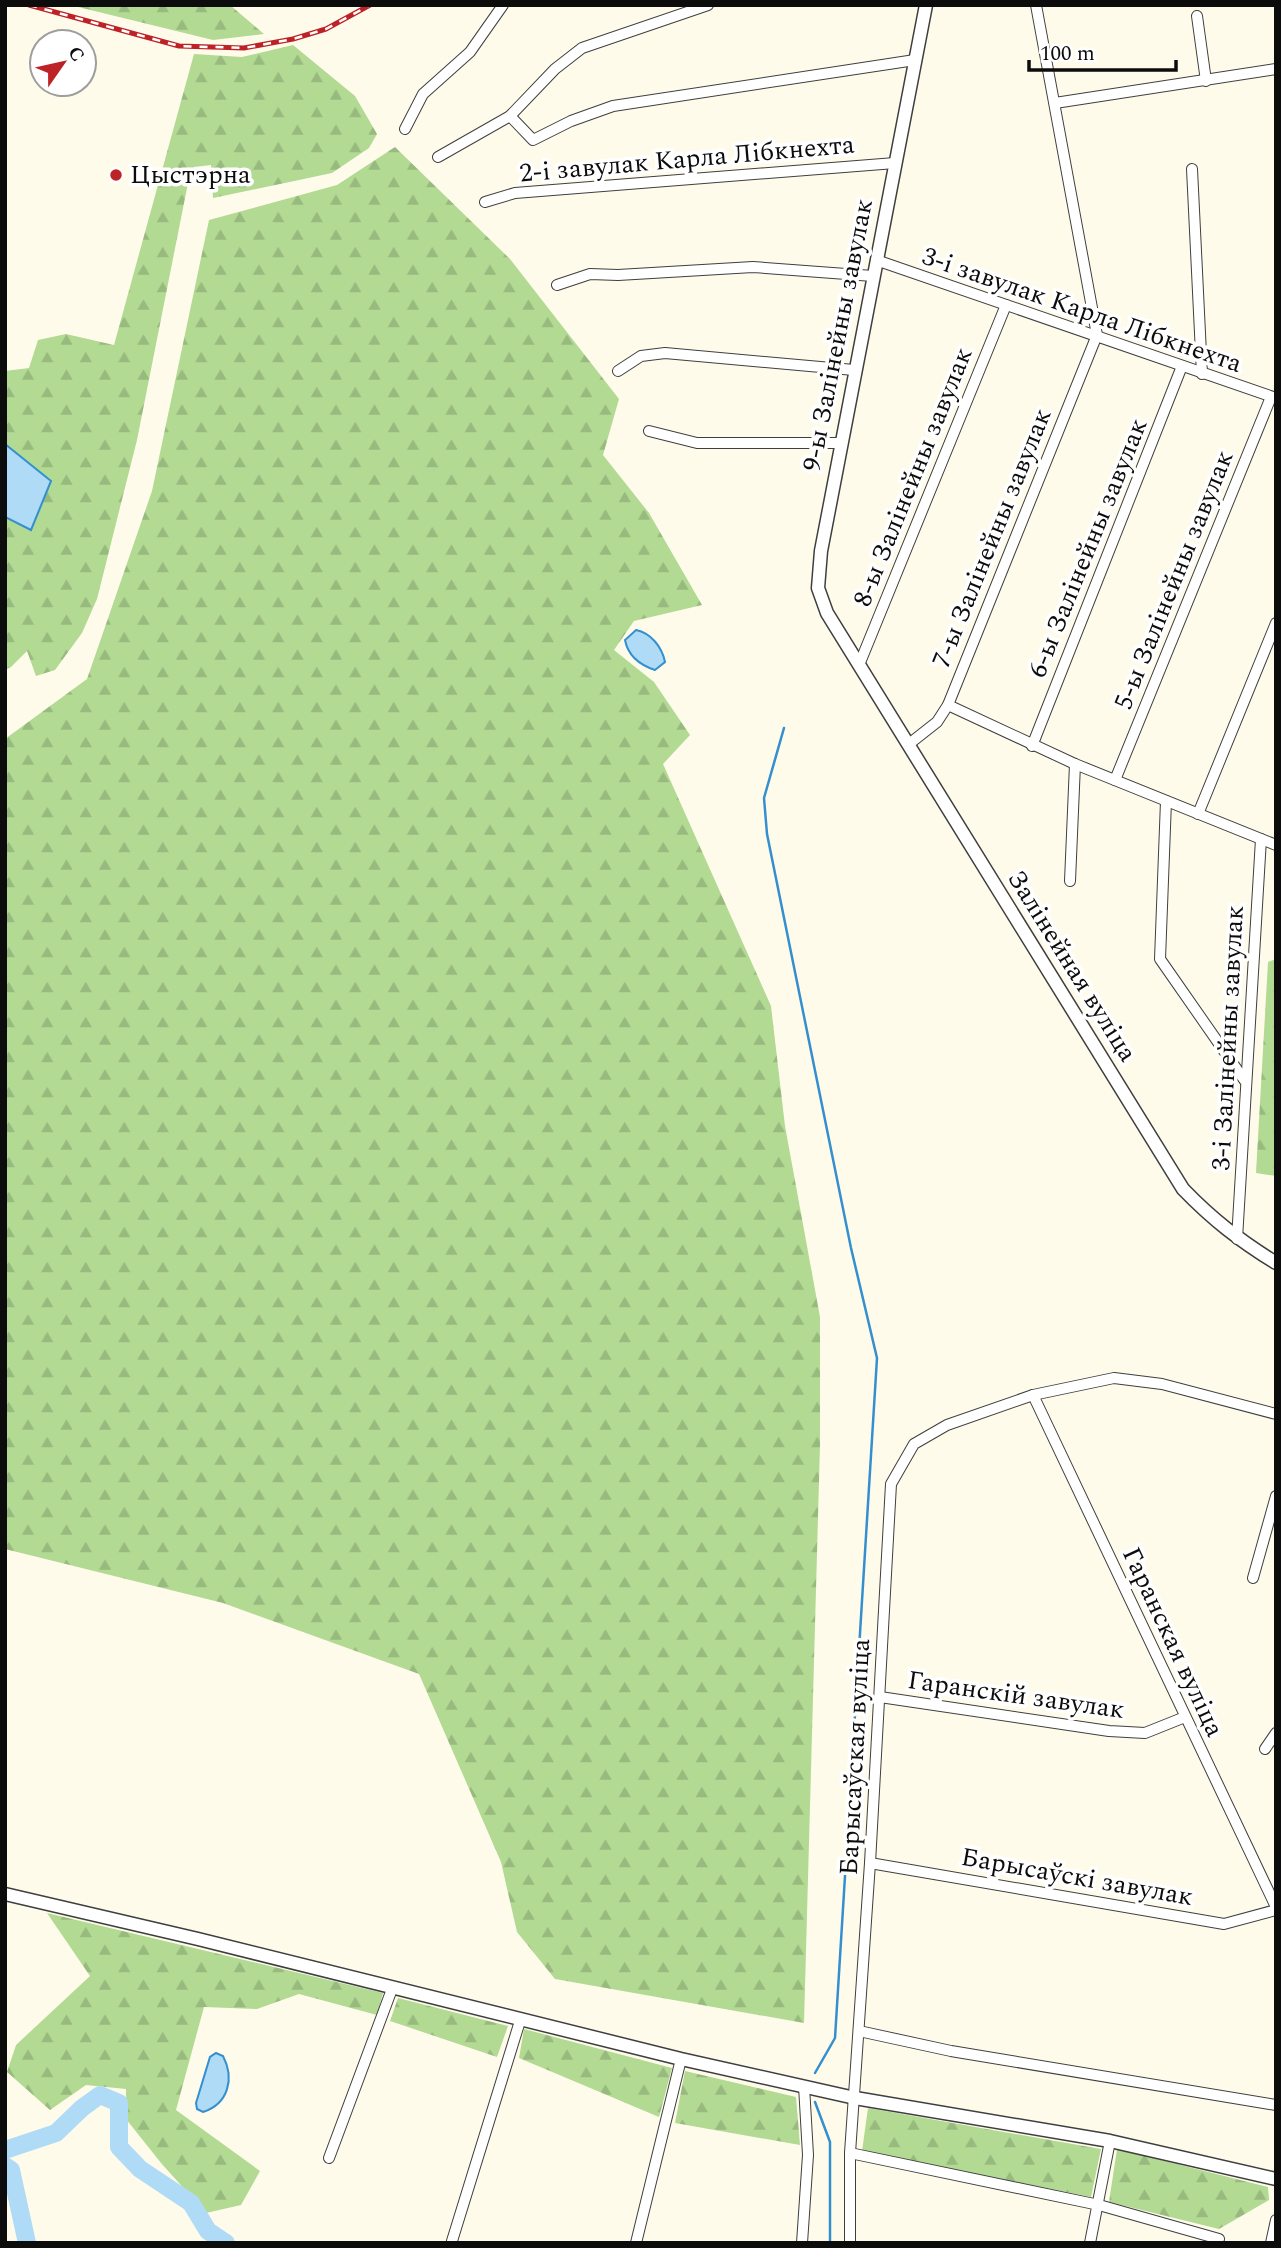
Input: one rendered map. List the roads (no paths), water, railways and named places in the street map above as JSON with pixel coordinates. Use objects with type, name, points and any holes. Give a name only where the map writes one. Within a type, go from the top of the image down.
[{"type":"street","points":[[405,129],[423,94],[470,52],[503,5]]},
{"type":"street","points":[[438,158],[510,116],[555,69],[582,48],[708,5]]},
{"type":"street","name":"9-ы Залінейны завулак","points":[[859,665],[827,613],[818,588],[821,551],[926,5]]},
{"type":"street","points":[[1036,5],[1097,335]]},
{"type":"street","points":[[1197,16],[1206,81]]},
{"type":"street","points":[[510,116],[533,140],[571,121],[613,106],[915,60]]},
{"type":"street","points":[[1055,103],[1276,69]]},
{"type":"street","name":"2-і завулак Карла Лібкнехта","points":[[485,202],[515,193],[895,163]]},
{"type":"street","points":[[1192,169],[1202,374]]},
{"type":"street","name":"3-і завулак Карла Лібкнехта","points":[[876,260],[1273,398]]},
{"type":"street","points":[[557,285],[590,274],[618,275],[753,267],[873,276]]},
{"type":"street","name":"8-ы Залінейны завулак","points":[[859,665],[1006,305]]},
{"type":"street","name":"7-ы Залінейны завулак","points":[[909,744],[937,722],[948,705],[1097,335]]},
{"type":"street","points":[[618,371],[641,356],[666,354],[854,370]]},
{"type":"street","name":"6-ы Залінейны завулак","points":[[1032,746],[1182,366]]},
{"type":"street","name":"5-ы Залінейны завулак","points":[[1115,780],[1273,398]]},
{"type":"street","points":[[649,431],[697,443],[840,443]]},
{"type":"street","points":[[1198,814],[1276,623]]},
{"type":"street","name":"Залінейная вуліца","points":[[859,665],[1183,1189],[1209,1216],[1237,1239],[1276,1264]]},
{"type":"street","points":[[948,705],[1032,746],[1276,845]]},
{"type":"street","points":[[1070,881],[1075,764]]},
{"type":"street","points":[[1166,801],[1160,959],[1245,1081]]},
{"type":"street","name":"3-і Залінейны завулак","points":[[1237,1239],[1261,839]]},
{"type":"street","points":[[1033,1395],[1114,1378],[1162,1384],[1276,1414]]},
{"type":"street","name":"Барысаўская вуліца","points":[[850,2243],[850,2153],[870,1863],[891,1484],[914,1444],[963,1417],[1033,1395]]},
{"type":"street","name":"Гаранская вуліца","points":[[1033,1395],[1276,1909]]},
{"type":"street","points":[[1253,1578],[1276,1496]]},
{"type":"street","name":"Гаранскій завулак","points":[[880,1697],[1109,1731],[1145,1733],[1185,1717]]},
{"type":"street","points":[[1265,1749],[1276,1733]]},
{"type":"street","name":"Барысаўскі завулак","points":[[870,1863],[1224,1924],[1276,1909]]},
{"type":"street","points":[[5,1894],[681,2059],[855,2098],[1110,2141],[1276,2179]]},
{"type":"street","points":[[329,2158],[392,1989]]},
{"type":"street","points":[[452,2241],[520,2021]]},
{"type":"street","points":[[859,2031],[951,2051],[1276,2105]]},
{"type":"street","points":[[636,2243],[681,2059]]},
{"type":"street","points":[[802,2243],[808,2155],[804,2086]]},
{"type":"street","points":[[1090,2243],[1110,2141]]},
{"type":"street","points":[[850,2153],[1099,2204],[1219,2239]]},
{"type":"street","points":[[1270,2243],[1276,2220]]},
{"type":"water","points":[[5,444],[51,481],[31,530],[5,517]]},
{"type":"water","points":[[636,630],[651,637],[661,651],[665,662],[655,670],[640,663],[629,651],[625,640]]},
{"type":"water","points":[[216,2053],[223,2056],[229,2082],[218,2103],[203,2112],[197,2109],[196,2103],[210,2057]]},
{"type":"waterway","points":[[784,728],[764,798],[767,834],[851,1248],[877,1358],[835,2038],[815,2073]]},
{"type":"waterway","points":[[5,2150],[56,2133],[100,2095],[119,2103],[119,2147],[140,2169],[191,2203],[208,2231],[226,2243]]},
{"type":"waterway","points":[[815,2102],[830,2142],[830,2243]]},
{"type":"waterway","points":[[5,2166],[11,2170],[27,2243]]},
{"type":"railway","points":[[29,5],[179,46],[244,48],[293,39],[326,29],[370,5]]},
{"type":"place","name":"Цыстэрна","points":[[116,175]]}]
